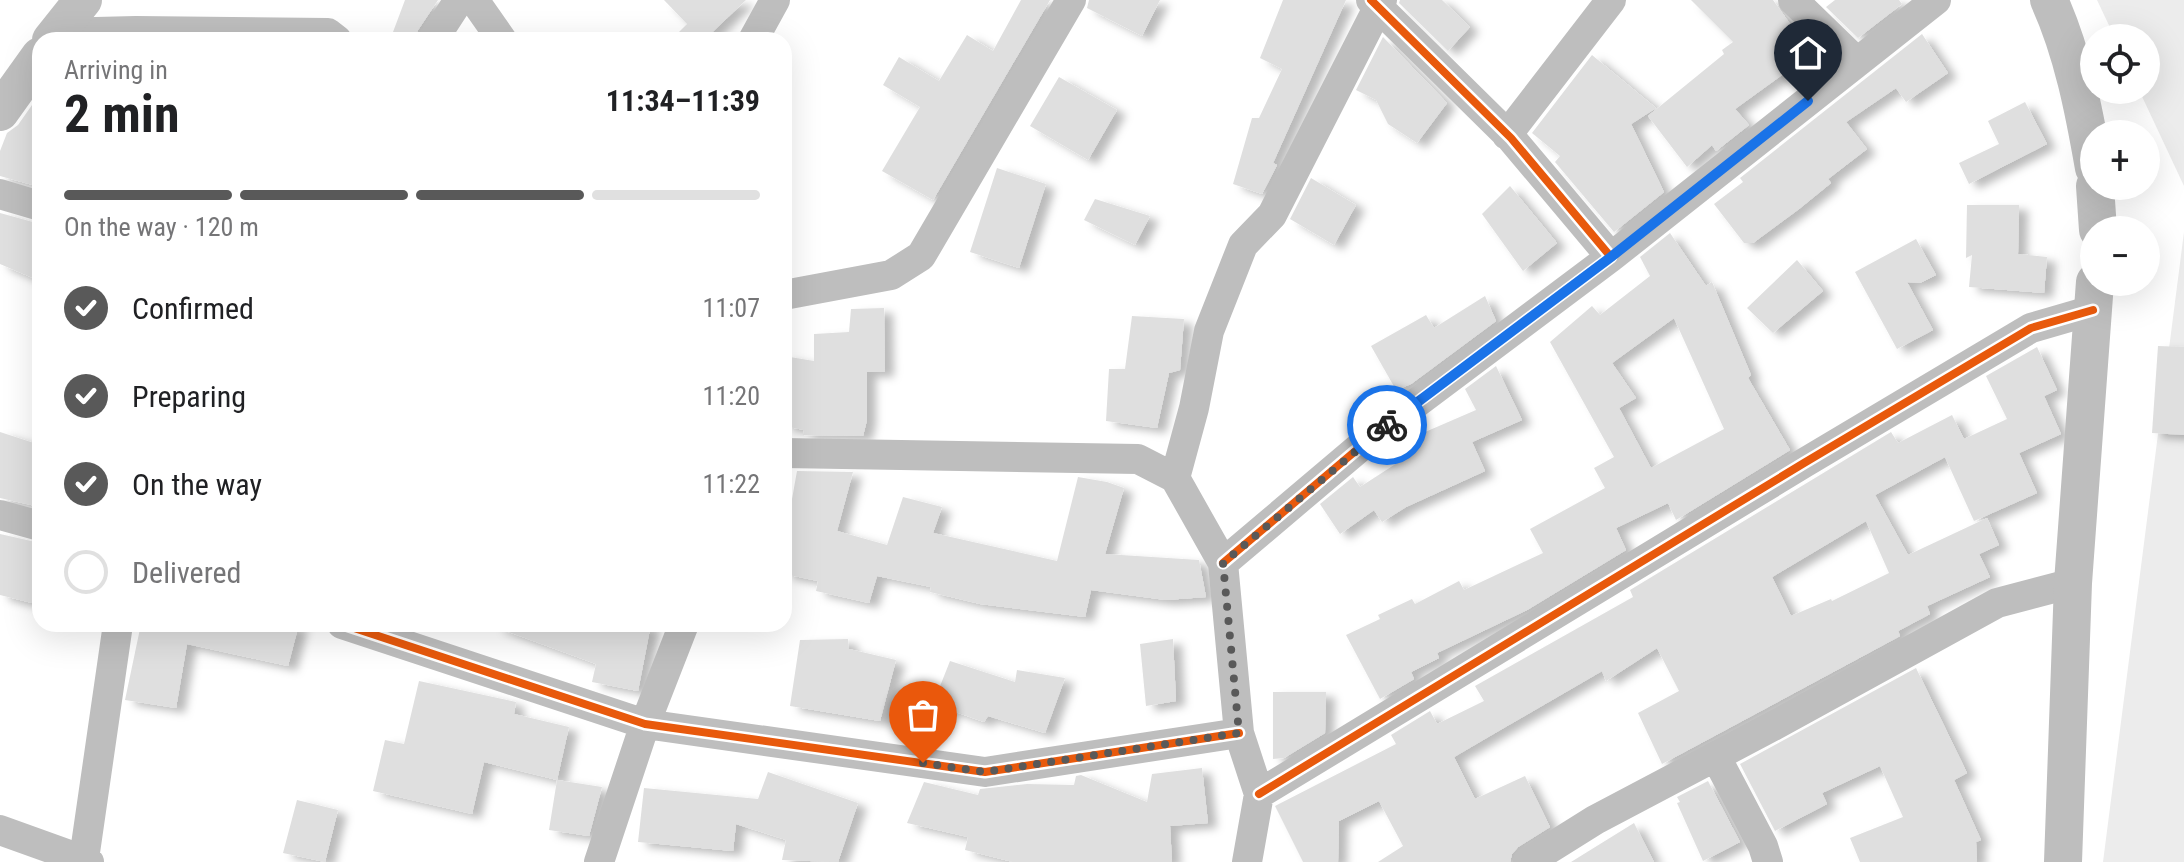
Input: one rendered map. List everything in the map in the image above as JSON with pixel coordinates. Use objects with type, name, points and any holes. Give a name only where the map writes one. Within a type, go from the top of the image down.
[{"type":"street","points":[[58,32],[83,0]]},
{"type":"street","points":[[438,32],[459,0]]},
{"type":"street","points":[[474,0],[496,32]]},
{"type":"street","points":[[757,32],[775,0]]},
{"type":"street","points":[[792,294],[891,275],[921,256],[1071,0]]},
{"type":"street","points":[[1507,135],[1611,0]]},
{"type":"street","points":[[1793,0],[1857,62]]},
{"type":"street","points":[[1223,563],[1379,431],[1611,257],[1936,0]]},
{"type":"street","points":[[2049,0],[2062,29],[2085,120]]},
{"type":"street","points":[[1175,478],[1194,408],[1209,331],[1243,245],[1272,215],[1377,3],[1507,135],[1611,257]]},
{"type":"street","points":[[129,32],[232,32]]},
{"type":"street","points":[[0,112],[32,67]]},
{"type":"street","points":[[0,194],[32,204]]},
{"type":"street","points":[[2063,862],[2073,583],[2094,296]]},
{"type":"street","points":[[1259,794],[1776,479],[2031,328],[2094,296]]},
{"type":"street","points":[[792,453],[1138,459],[1175,478],[1223,563],[1239,733],[1259,794],[1247,862]]},
{"type":"street","points":[[0,515],[32,524]]},
{"type":"street","points":[[1528,862],[1595,820],[1997,603],[2073,583]]},
{"type":"street","points":[[0,830],[86,860],[117,632]]},
{"type":"street","points":[[366,632],[645,724],[985,772],[1239,733]]},
{"type":"street","points":[[599,862],[645,724],[681,632]]},
{"type":"street","points":[[1716,757],[1763,846],[1768,862]]},
{"type":"shaded area","points":[[2097,0],[2184,0],[2184,186],[2160,135],[2160,120],[2153,120],[2146,104],[2160,104],[2160,24],[2108,24]]},
{"type":"shaded area","points":[[2184,232],[2184,862],[2103,862]]},
{"type":"building","points":[[405,0],[438,0],[417,32],[393,32]]},
{"type":"building","points":[[664,0],[746,0],[712,32],[679,32],[687,24]]},
{"type":"building","points":[[1021,0],[1050,0],[933,200],[882,171],[920,107],[883,85],[899,57],[939,81],[967,35],[993,51]]},
{"type":"building","points":[[1089,0],[1160,0],[1142,36],[1087,8]]},
{"type":"building","points":[[1283,0],[1346,0],[1262,194],[1233,184],[1252,118],[1259,118],[1282,69],[1260,58]]},
{"type":"building","points":[[1400,0],[1442,0],[1470,27],[1448,51],[1399,3]]},
{"type":"building","points":[[1691,0],[1773,0],[1795,31],[1797,29],[1830,61],[1821,68],[1811,54],[1735,109],[1749,125],[1716,151],[1712,145],[1687,167],[1648,116],[1724,54],[1722,50],[1733,42]]},
{"type":"building","points":[[1835,0],[1899,0],[1902,4],[1858,38],[1826,7]]},
{"type":"building","points":[[1922,34],[1948,73],[1906,102],[1896,88],[1846,122],[1867,149],[1828,179],[1831,183],[1799,209],[1753,243],[1744,243],[1714,204],[1743,182],[1740,178]]},
{"type":"building","points":[[1383,37],[1447,103],[1417,143],[1388,124],[1376,100],[1356,90]]},
{"type":"building","points":[[1592,55],[1656,108],[1631,124],[1664,192],[1614,232],[1555,162],[1560,156],[1532,133]]},
{"type":"building","points":[[1059,77],[1117,110],[1088,160],[1030,126]]},
{"type":"building","points":[[2025,102],[2047,144],[1969,184],[1959,163],[1999,144],[1988,121]]},
{"type":"building","points":[[32,105],[32,185],[0,176],[0,151],[7,133],[18,125]]},
{"type":"building","points":[[997,168],[1046,184],[1019,268],[970,252]]},
{"type":"building","points":[[1311,178],[1356,205],[1334,245],[1290,219]]},
{"type":"building","points":[[1510,186],[1557,243],[1523,271],[1482,214]]},
{"type":"building","points":[[1095,199],[1150,216],[1135,245],[1084,220]]},
{"type":"building","points":[[1967,205],[2019,205],[2018,254],[2047,257],[2044,293],[1969,287],[1972,255],[1966,258]]},
{"type":"building","points":[[0,213],[32,222],[32,278],[0,264]]},
{"type":"building","points":[[1670,233],[1706,286],[1712,282],[1751,375],[1748,378],[1790,450],[1676,520],[1668,503],[1616,528],[1626,550],[1527,610],[1437,653],[1439,658],[1411,672],[1414,679],[1380,699],[1346,635],[1412,599],[1415,604],[1459,581],[1464,590],[1543,553],[1530,529],[1605,488],[1594,468],[1614,457],[1550,342],[1592,306],[1600,315],[1650,276],[1640,257]],"holes":[[[1674,318],[1724,429],[1651,468],[1619,408],[1636,398],[1612,363]]]},
{"type":"building","points":[[1916,239],[1936,275],[1920,283],[1907,282],[1933,330],[1897,349],[1855,272]]},
{"type":"building","points":[[1797,260],[1823,291],[1773,333],[1747,308]]},
{"type":"building","points":[[1485,296],[1496,321],[1411,384],[1396,390],[1371,346],[1426,315],[1434,328]]},
{"type":"building","points":[[884,308],[885,372],[867,372],[867,420],[863,436],[803,435],[804,430],[792,428],[792,357],[814,361],[814,334],[849,332],[851,309]]},
{"type":"building","points":[[1132,316],[1184,319],[1180,370],[1169,373],[1157,428],[1106,421],[1109,369],[1125,369]]},
{"type":"building","points":[[2158,346],[2184,347],[2184,435],[2152,433]]},
{"type":"building","points":[[2037,347],[2057,390],[2044,396],[2061,434],[2019,453],[2037,493],[1974,521],[1945,457],[1875,495],[1908,555],[1987,518],[1999,545],[1979,554],[1990,577],[1927,606],[1930,614],[1898,631],[1900,636],[1662,764],[1638,713],[1679,691],[1657,648],[1606,681],[1602,671],[1454,757],[1475,799],[1525,776],[1550,827],[1518,847],[1510,862],[1378,862],[1403,846],[1379,801],[1339,821],[1338,862],[1303,862],[1275,806],[1396,744],[1391,735],[1430,711],[1437,724],[1484,701],[1475,686],[1633,597],[1630,590],[1891,432],[1898,443],[1952,415],[1964,439],[2007,419],[1986,376]],"holes":[[[1866,521],[1889,573],[1832,601],[1791,616],[1772,577]]]},
{"type":"building","points":[[1496,366],[1522,420],[1472,442],[1485,471],[1406,507],[1382,522],[1374,510],[1340,534],[1320,504],[1353,477],[1360,487],[1408,456],[1402,442],[1476,410],[1465,389]]},
{"type":"building","points":[[0,432],[32,442],[32,505],[0,498]]},
{"type":"building","points":[[797,471],[853,472],[837,531],[887,545],[903,497],[942,507],[933,533],[1057,561],[1078,477],[1107,482],[1124,488],[1105,554],[1199,560],[1206,597],[1166,600],[1091,590],[1085,617],[980,604],[930,592],[931,587],[877,576],[869,603],[816,591],[818,581],[792,576],[792,499]]},
{"type":"building","points":[[0,534],[32,541],[32,603],[0,595]]},
{"type":"building","points":[[139,632],[297,632],[288,666],[187,644],[176,708],[125,700]]},
{"type":"building","points":[[509,632],[649,632],[638,691],[592,682],[596,664]]},
{"type":"building","points":[[848,639],[849,649],[896,660],[880,721],[790,706],[800,640]]},
{"type":"building","points":[[1173,639],[1176,701],[1146,706],[1140,644]]},
{"type":"building","points":[[950,661],[1015,682],[1017,670],[1065,678],[1045,733],[988,716],[984,722],[933,704]]},
{"type":"building","points":[[1916,668],[1967,773],[1954,780],[1981,840],[1976,842],[1977,862],[1860,862],[1850,838],[1903,817],[1880,766],[1822,793],[1827,804],[1775,831],[1740,764]]},
{"type":"building","points":[[419,681],[516,702],[514,714],[569,727],[557,780],[484,762],[472,814],[373,791],[385,740],[404,744]]},
{"type":"building","points":[[1273,692],[1326,692],[1325,733],[1284,758],[1273,759]]},
{"type":"building","points":[[1202,768],[1208,823],[1170,826],[1172,862],[1013,862],[965,850],[968,837],[907,823],[924,782],[978,795],[980,789],[1027,784],[1074,785],[1076,776],[1081,775],[1147,802],[1152,774]]},
{"type":"building","points":[[768,772],[858,803],[838,862],[782,860],[786,840],[736,824],[733,851],[638,842],[644,788],[758,799]]},
{"type":"building","points":[[557,780],[602,787],[589,836],[549,830]]},
{"type":"building","points":[[1708,781],[1740,842],[1703,861],[1677,797]]},
{"type":"building","points":[[297,800],[338,810],[325,862],[283,853]]},
{"type":"building","points":[[1634,823],[1654,862],[1571,862]]},
{"type":"cycle path","points":[[1223,563],[1379,431],[1611,257],[1511,138],[1371,0]]},
{"type":"cycle path","points":[[1259,794],[2031,328],[2093,310]]},
{"type":"cycle path","points":[[366,632],[645,724],[985,772],[1239,733]]},
{"type":"way so far","points":[[923,763],[985,772],[1239,733],[1223,563],[1387,425]]},
{"type":"route","points":[[1387,425],[1611,257],[1808,101]]}]
